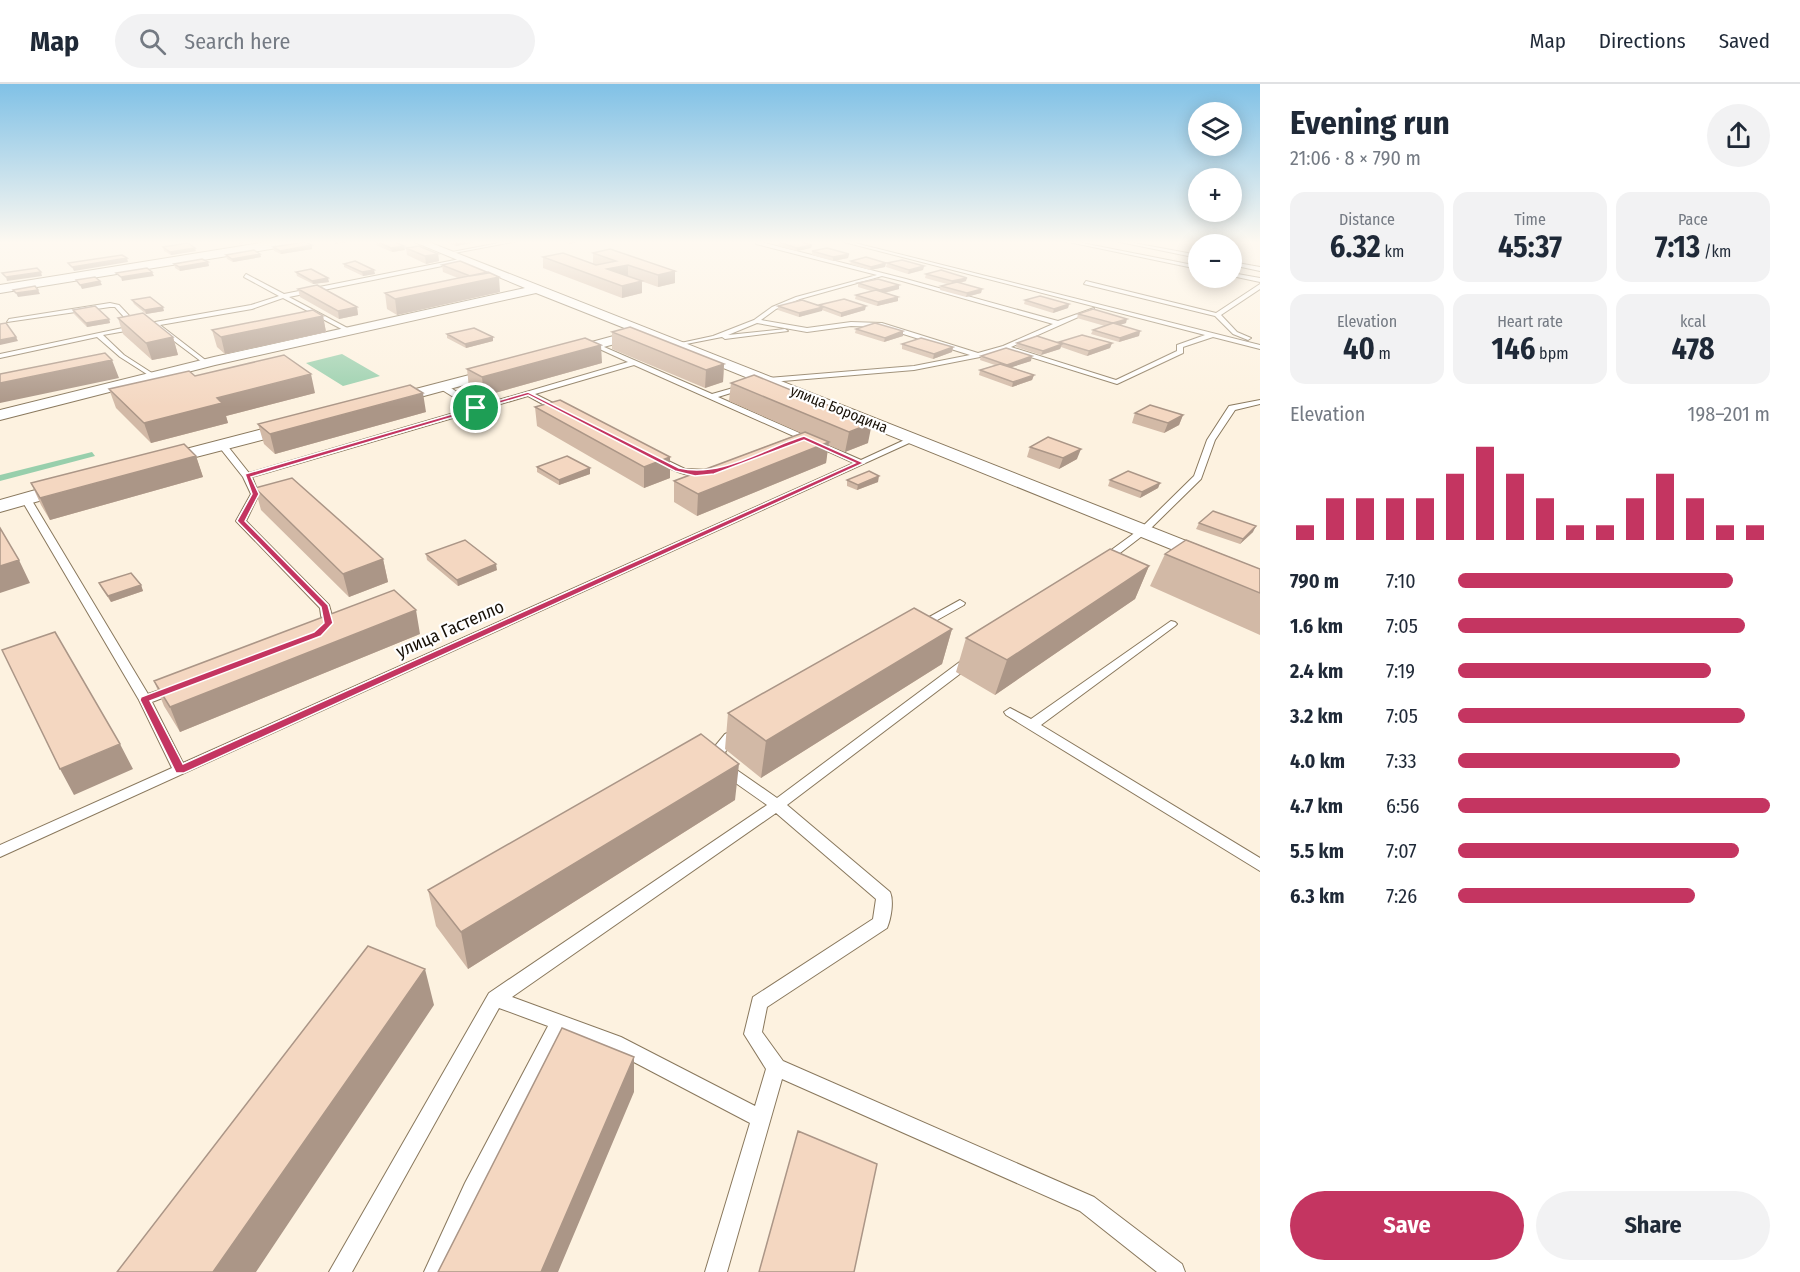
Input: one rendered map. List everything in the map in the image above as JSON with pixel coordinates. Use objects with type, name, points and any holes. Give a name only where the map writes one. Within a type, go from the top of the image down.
[{"type":"street","points":[[0,415],[206,363],[505,296]]},
{"type":"street","name":"улица Бородина","points":[[556,296],[1260,578]]},
{"type":"street","points":[[552,357],[645,332]]},
{"type":"street","points":[[373,405],[519,366]]},
{"type":"street","points":[[145,466],[304,424]]},
{"type":"street","points":[[0,506],[91,481]]},
{"type":"lane","points":[[0,356],[137,327],[252,307],[282,296]]},
{"type":"lane","points":[[284,296],[351,332]]},
{"type":"lane","points":[[715,338],[756,321],[774,308],[804,296]]},
{"type":"lane","points":[[962,296],[1057,323]]},
{"type":"lane","points":[[1062,296],[1260,345]]},
{"type":"lane","points":[[1141,296],[1217,315],[1235,333],[1260,345]]},
{"type":"lane","points":[[1217,315],[1245,296]]},
{"type":"lane","points":[[9,321],[110,305],[117,306],[137,327]]},
{"type":"lane","points":[[710,397],[764,379],[914,368],[980,355],[1005,347],[1098,306]]},
{"type":"lane","points":[[756,321],[817,330],[850,324],[882,325],[980,355]]},
{"type":"lane","points":[[155,324],[206,363]]},
{"type":"lane","points":[[678,345],[715,338],[799,329]]},
{"type":"lane","points":[[99,335],[122,356],[153,376]]},
{"type":"lane","points":[[1005,347],[1117,382],[1181,352],[1179,346],[1212,335]]},
{"type":"lane","points":[[595,345],[861,463]]},
{"type":"lane","points":[[247,476],[632,363]]},
{"type":"lane","points":[[442,387],[476,408]]},
{"type":"lane","points":[[528,393],[570,415]]},
{"type":"lane","points":[[1087,573],[1143,531],[1198,477],[1211,440],[1232,408],[1260,402]]},
{"type":"lane","points":[[794,442],[804,438]]},
{"type":"lane","name":"улица Гастелло","points":[[0,851],[914,439]]},
{"type":"lane","points":[[224,446],[247,476],[255,494],[241,521],[325,607],[328,623],[317,634]]},
{"type":"lane","points":[[654,457],[677,470],[695,474],[714,472]]},
{"type":"lane","points":[[26,499],[145,700],[180,770]]},
{"type":"lane","points":[[910,632],[960,603]]},
{"type":"lane","points":[[1032,725],[1171,624]]},
{"type":"lane","points":[[340,1272],[495,999],[777,804],[984,650]]},
{"type":"lane","points":[[145,700],[185,685]]},
{"type":"lane","points":[[1010,712],[1260,865]]},
{"type":"lane","points":[[750,725],[730,737],[718,751],[725,769],[777,804],[884,897],[881,923],[759,1003],[753,1034],[777,1067],[1088,1204],[1174,1272]]},
{"type":"lane","points":[[495,999],[615,1044],[761,1119]]},
{"type":"lane","points":[[435,1272],[472,1190],[559,1023]]},
{"type":"lane","points":[[716,1272],[777,1067]]},
{"type":"green space","points":[[342,354],[380,376],[343,386],[306,363]]},
{"type":"green space","points":[[92,452],[95,456],[0,481],[0,475]]},
{"type":"building","points":[[312,296],[338,296],[357,307],[338,311]]},
{"type":"building","points":[[861,296],[898,297],[878,302]]},
{"type":"building","points":[[1042,296],[1069,304],[1054,309],[1025,300]]},
{"type":"building","points":[[150,297],[163,307],[145,310],[132,300]]},
{"type":"building","points":[[844,299],[866,306],[841,313],[819,305]]},
{"type":"building","points":[[802,300],[823,307],[799,313],[778,306]]},
{"type":"building","points":[[95,306],[109,319],[86,323],[73,310]]},
{"type":"building","points":[[1093,309],[1127,319],[1113,323],[1078,314]]},
{"type":"building","points":[[313,310],[323,316],[221,337],[212,330]]},
{"type":"building","points":[[143,313],[173,337],[146,343],[118,318]]},
{"type":"building","points":[[6,323],[16,337],[0,340],[0,324]]},
{"type":"building","points":[[875,323],[903,331],[885,338],[856,329]]},
{"type":"building","points":[[1113,323],[1140,331],[1120,338],[1093,330]]},
{"type":"building","points":[[630,327],[724,364],[706,370],[612,332]]},
{"type":"building","points":[[474,328],[493,337],[465,344],[447,334]]},
{"type":"building","points":[[1082,335],[1112,343],[1089,351],[1059,342]]},
{"type":"building","points":[[1037,336],[1062,344],[1043,351],[1017,343]]},
{"type":"building","points":[[585,338],[601,345],[482,377],[467,369]]},
{"type":"building","points":[[921,338],[953,347],[934,354],[902,344]]},
{"type":"building","points":[[1006,348],[1032,356],[1007,365],[981,356]]},
{"type":"building","points":[[105,353],[112,360],[0,383],[0,374]]},
{"type":"building","points":[[284,355],[311,374],[217,398],[222,403],[144,423],[109,389],[189,371],[195,376]]},
{"type":"building","points":[[1000,364],[1034,375],[1013,382],[980,370]]},
{"type":"building","points":[[754,375],[872,423],[849,432],[731,383]]},
{"type":"building","points":[[410,385],[423,393],[270,434],[258,424]]},
{"type":"building","points":[[560,400],[670,457],[644,467],[535,407]]},
{"type":"building","points":[[1150,405],[1183,415],[1168,423],[1135,413]]},
{"type":"building","points":[[805,432],[829,442],[698,494],[674,481]]},
{"type":"building","points":[[1048,437],[1081,449],[1063,458],[1030,447]]},
{"type":"building","points":[[184,444],[196,456],[40,498],[31,483]]},
{"type":"building","points":[[567,456],[590,468],[559,480],[537,467]]},
{"type":"building","points":[[869,471],[879,476],[858,485],[847,480]]},
{"type":"building","points":[[1128,471],[1160,483],[1142,492],[1110,480]]},
{"type":"building","points":[[292,478],[383,559],[343,574],[255,488]]},
{"type":"building","points":[[1213,511],[1256,526],[1243,539],[1199,523]]},
{"type":"building","points":[[0,528],[19,560],[0,566]]},
{"type":"building","points":[[465,540],[496,564],[457,580],[426,554]]},
{"type":"building","points":[[1186,540],[1260,569],[1260,593],[1165,554]]},
{"type":"building","points":[[1110,549],[1149,566],[1007,660],[966,638]]},
{"type":"building","points":[[131,573],[141,585],[108,596],[99,583]]},
{"type":"building","points":[[394,590],[416,610],[170,707],[154,681]]},
{"type":"building","points":[[914,608],[952,629],[766,741],[728,713]]},
{"type":"building","points":[[55,632],[120,744],[60,769],[2,650]]},
{"type":"building","points":[[701,734],[739,764],[461,932],[428,890]]},
{"type":"building","points":[[368,946],[425,969],[213,1272],[117,1272]]},
{"type":"building","points":[[562,1028],[634,1057],[541,1272],[438,1272]]},
{"type":"building","points":[[798,1131],[877,1164],[854,1272],[759,1272]]},
{"type":"route","points":[[528,393],[677,470],[695,474],[714,472],[804,438],[861,463],[180,770],[145,700],[317,634],[328,623],[325,607],[241,521],[255,494],[247,476],[476,408],[528,393]]}]
